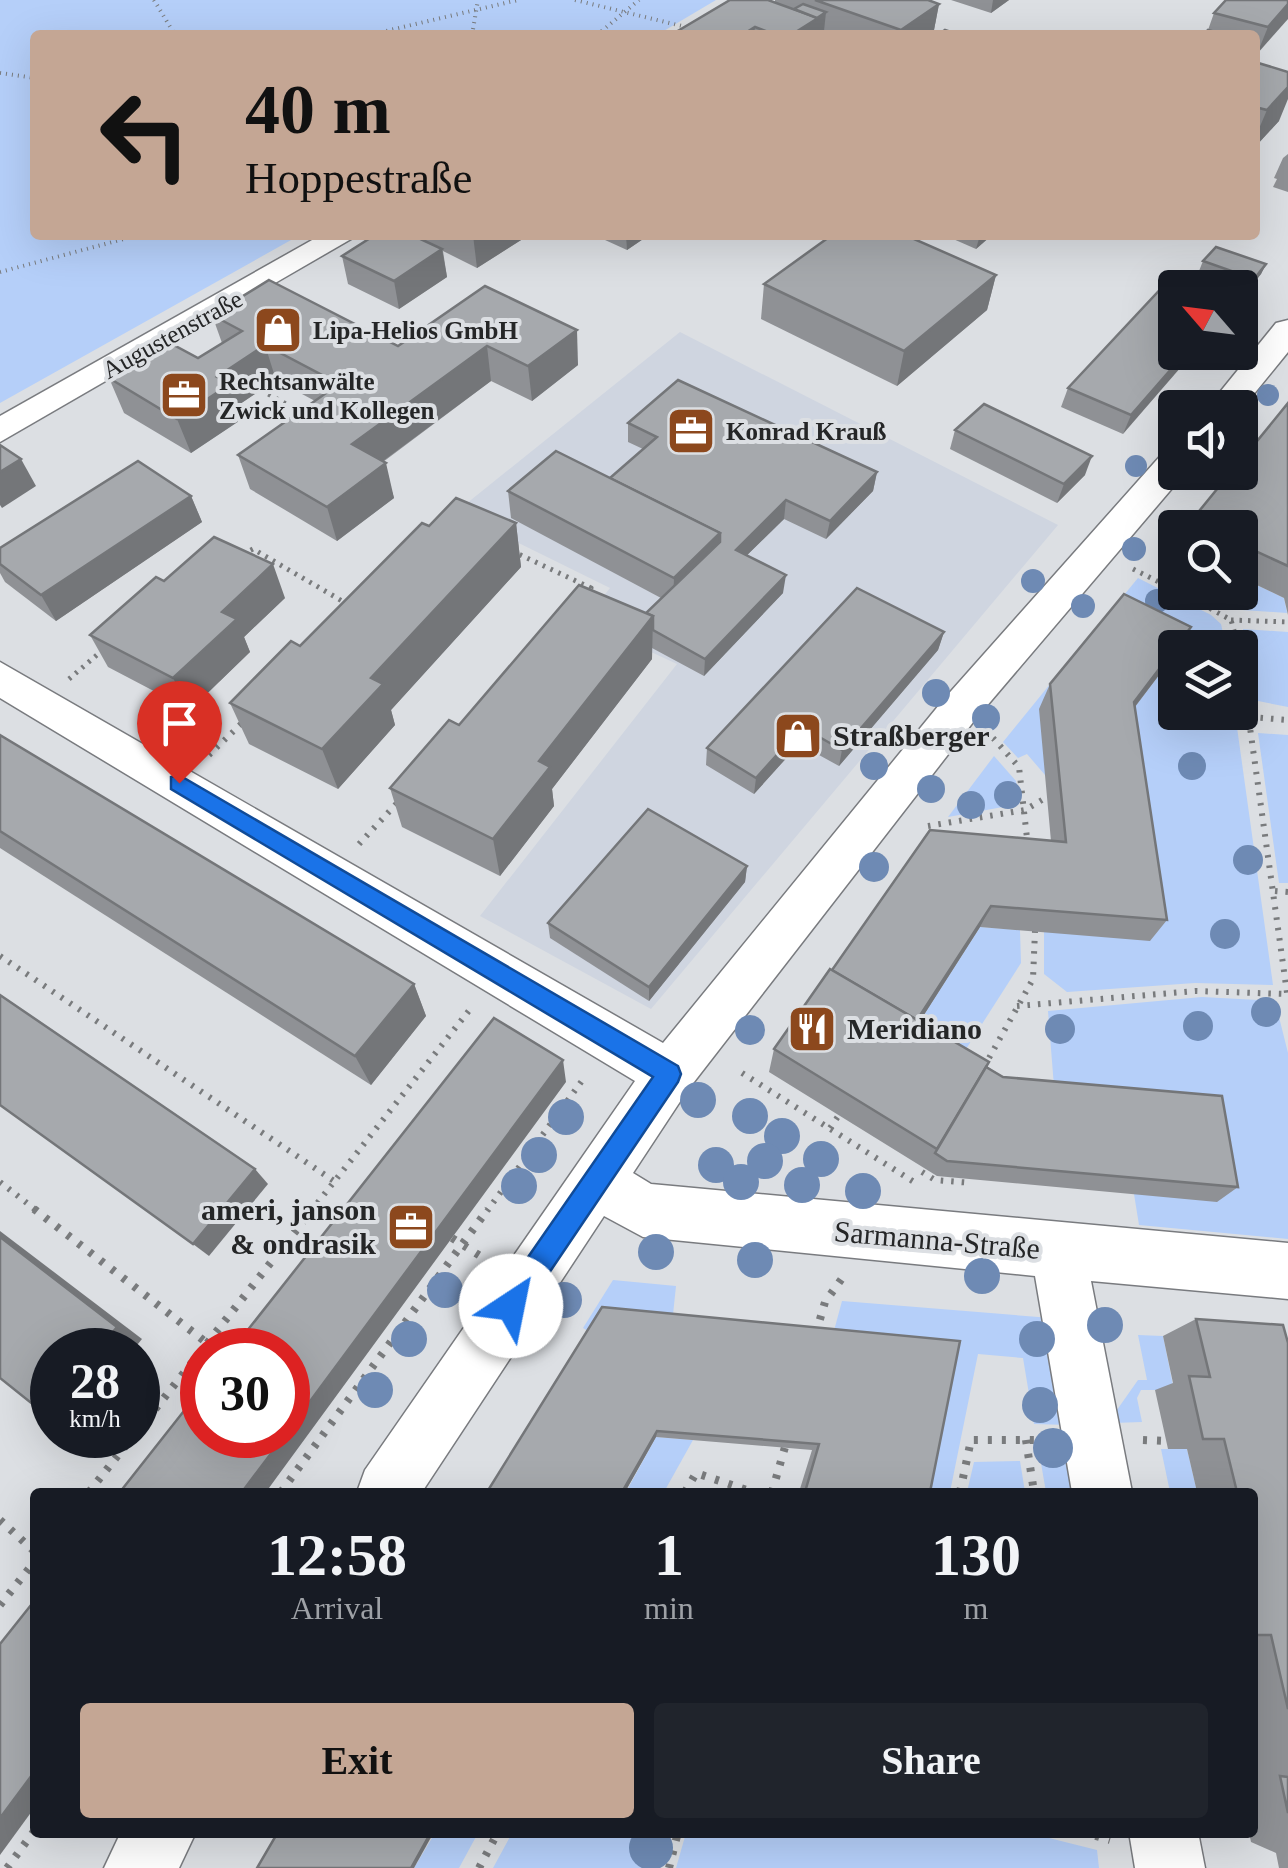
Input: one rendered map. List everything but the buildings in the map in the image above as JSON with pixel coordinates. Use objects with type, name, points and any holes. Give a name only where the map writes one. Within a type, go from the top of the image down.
[{"type":"street","name":"Augustenstraße","points":[[0,431],[334,240]]},
{"type":"street","points":[[1239,390],[1288,330]]},
{"type":"street","points":[[390,1488],[669,1074],[959,710],[1158,482]]},
{"type":"street","points":[[0,678],[669,1074]]},
{"type":"street","name":"Sarmanna-Straße","points":[[595,1180],[643,1210],[1058,1252],[1288,1270]]},
{"type":"street","points":[[1058,1252],[1097,1466]]},
{"type":"street","points":[[139,1868],[158,1838]]},
{"type":"street","points":[[1164,1838],[1170,1868]]},
{"type":"path","points":[[154,0],[172,30]]},
{"type":"path","points":[[473,30],[478,0]]},
{"type":"path","points":[[392,30],[518,0]]},
{"type":"path","points":[[574,0],[694,29]]},
{"type":"path","points":[[602,30],[640,0]]},
{"type":"path","points":[[0,73],[30,77]]},
{"type":"path","points":[[0,272],[120,240]]},
{"type":"path","points":[[261,390],[302,413]]},
{"type":"path","points":[[290,421],[317,402]]},
{"type":"path","points":[[502,546],[591,588],[578,602]]},
{"type":"path","points":[[233,560],[253,549],[360,611]]},
{"type":"path","points":[[1133,570],[1158,582]]},
{"type":"path","points":[[1213,610],[1231,620],[1288,622]]},
{"type":"path","points":[[1231,620],[1234,630]]},
{"type":"path","points":[[41,702],[112,643]]},
{"type":"path","points":[[179,783],[248,717]]},
{"type":"path","points":[[1258,717],[1288,720]]},
{"type":"path","points":[[1017,1006],[1194,991],[1287,997],[1252,730]]},
{"type":"path","points":[[994,738],[1019,767],[1030,862]]},
{"type":"path","points":[[332,874],[410,788]]},
{"type":"path","points":[[928,826],[1025,810],[1048,797]]},
{"type":"path","points":[[1276,891],[1288,892]]},
{"type":"path","points":[[975,1084],[1033,979],[1035,931]]},
{"type":"path","points":[[0,957],[334,1181]]},
{"type":"path","points":[[219,1328],[499,972]]},
{"type":"path","points":[[284,1488],[595,1063]]},
{"type":"path","points":[[742,1073],[914,1182]]},
{"type":"path","points":[[830,1128],[839,1115]]},
{"type":"path","points":[[922,1172],[935,1180],[972,1183]]},
{"type":"path","points":[[0,1182],[188,1328]]},
{"type":"path","points":[[452,1238],[490,1263]]},
{"type":"path","points":[[160,1403],[180,1377]]},
{"type":"path","points":[[961,1488],[971,1440],[1026,1440],[1097,1466]]},
{"type":"path","points":[[1026,1440],[1033,1488]]},
{"type":"path","points":[[773,1488],[785,1447]]},
{"type":"path","points":[[92,1488],[116,1458]]},
{"type":"path","points":[[687,1488],[696,1474],[740,1488]]},
{"type":"path","points":[[0,1520],[30,1547]]},
{"type":"path","points":[[0,1605],[30,1567]]},
{"type":"path","points":[[7,1868],[30,1837]]},
{"type":"path","points":[[479,1868],[495,1838]]},
{"type":"path","points":[[669,1868],[676,1838]]},
{"type":"shaded area","points":[[0,0],[716,0],[665,30],[30,30],[30,240],[291,240],[0,403]]},
{"type":"shaded area","points":[[680,332],[1058,525],[651,1009],[480,916],[677,664],[584,621],[610,588],[456,512]]},
{"type":"shaded area","points":[[1138,578],[1158,588],[1158,610],[1201,610],[1221,624],[1222,630],[1158,630],[1158,650],[1072,658]]},
{"type":"shaded area","points":[[1258,586],[1284,598],[1287,613],[1242,610],[1258,610]]},
{"type":"shaded area","points":[[1258,630],[1288,632],[1288,707],[1258,701]]},
{"type":"shaded area","points":[[1158,676],[1158,730],[1237,730],[1273,985],[1195,983],[1067,992],[1044,974],[1044,932],[1120,726]]},
{"type":"shaded area","points":[[1055,678],[1061,681],[1045,775],[1027,754],[1018,758],[1003,742]]},
{"type":"shaded area","points":[[1258,733],[1288,735],[1288,883],[1279,883]]},
{"type":"shaded area","points":[[994,756],[1016,781],[1019,804],[948,817]]},
{"type":"shaded area","points":[[980,927],[1020,930],[1021,963],[952,1071],[906,1043]]},
{"type":"shaded area","points":[[1202,997],[1275,1001],[1288,1053],[1288,1239],[1139,1225],[1134,1194],[1055,1099],[1048,1011]]},
{"type":"shaded area","points":[[613,1280],[676,1286],[672,1324],[593,1334],[583,1328]]},
{"type":"shaded area","points":[[842,1301],[1051,1318],[1069,1425],[1034,1424],[1023,1358],[978,1354],[951,1488],[917,1488],[832,1338]]},
{"type":"shaded area","points":[[1138,1335],[1163,1336],[1174,1390],[1141,1390],[1137,1398],[1142,1422],[1113,1423],[1112,1417],[1138,1380],[1147,1380]]},
{"type":"shaded area","points":[[656,1437],[693,1440],[666,1488],[628,1488]]},
{"type":"shaded area","points":[[1038,1446],[1073,1447],[1079,1488],[1045,1488]]},
{"type":"shaded area","points":[[1161,1449],[1187,1449],[1196,1488],[1169,1488]]},
{"type":"shaded area","points":[[1020,1461],[1024,1488],[968,1488],[974,1462]]},
{"type":"shaded area","points":[[432,1838],[475,1838],[459,1868],[414,1868]]},
{"type":"shaded area","points":[[509,1838],[667,1838],[658,1868],[493,1868]]},
{"type":"shaded area","points":[[685,1838],[1049,1838],[1097,1850],[1099,1868],[676,1868]]},
{"type":"place","name":"Lipa-Helios GmbH","points":[[278,330]]},
{"type":"place","name":"Rechtsanwälte Zwick und Kollegen","points":[[184,395]]},
{"type":"place","name":"Konrad Krauß","points":[[691,431]]},
{"type":"place","name":"Straßberger","points":[[798,736]]},
{"type":"place","name":"Meridiano","points":[[812,1029]]},
{"type":"place","name":"ameri, janson & ondrasik","points":[[411,1227]]},
{"type":"route","points":[[179,783],[669,1074],[511,1306]]}]
